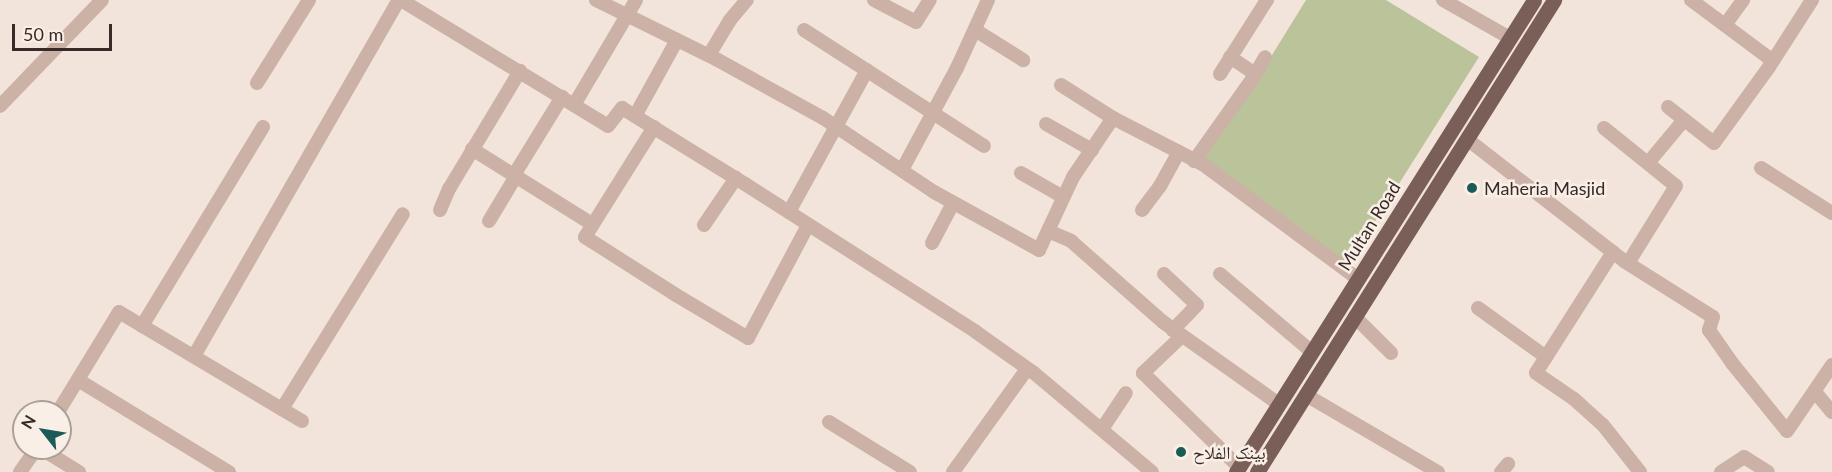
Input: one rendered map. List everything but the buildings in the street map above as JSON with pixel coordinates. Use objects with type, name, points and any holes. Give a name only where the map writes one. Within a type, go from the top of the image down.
[{"type":"main road","name":"Multan Road","points":[[1237,469],[1534,0]]},
{"type":"main road","name":"Multan Road","points":[[1257,472],[1554,0]]},
{"type":"street","points":[[0,106],[102,0]]},
{"type":"street","points":[[257,83],[309,0]]},
{"type":"street","points":[[194,357],[316,140],[400,0],[608,126],[622,108],[736,178],[967,326],[1028,369],[1152,472]]},
{"type":"street","points":[[596,0],[708,55],[835,126],[953,202],[1039,250],[1063,197],[1113,118]]},
{"type":"street","points":[[489,220],[515,175],[627,17],[636,0]]},
{"type":"street","points":[[708,55],[730,20],[747,0]]},
{"type":"street","points":[[874,0],[916,22],[930,0]]},
{"type":"street","points":[[902,170],[975,30],[988,0]]},
{"type":"street","points":[[1220,74],[1267,0]]},
{"type":"street","points":[[1443,0],[1510,38]]},
{"type":"street","points":[[1691,0],[1773,61]]},
{"type":"street","points":[[1725,25],[1743,0]]},
{"type":"street","points":[[1668,107],[1714,143],[1773,61],[1812,0]]},
{"type":"street","points":[[804,30],[984,146]]},
{"type":"street","points":[[975,30],[1023,60]]},
{"type":"street","points":[[635,116],[677,40]]},
{"type":"street","points":[[1230,57],[1255,74]]},
{"type":"street","points":[[1194,160],[1265,57]]},
{"type":"street","points":[[789,213],[867,70]]},
{"type":"street","points":[[440,210],[472,149],[520,71]]},
{"type":"street","points":[[1061,85],[1113,118],[1194,160],[1241,191],[1358,279]]},
{"type":"street","points":[[1648,163],[1684,120]]},
{"type":"street","points":[[1046,124],[1092,150]]},
{"type":"street","points":[[142,326],[263,127]]},
{"type":"street","points":[[654,127],[585,237],[748,338],[808,225]]},
{"type":"street","points":[[1604,128],[1676,186],[1628,264]]},
{"type":"street","points":[[1467,139],[1628,264],[1713,317],[1709,330],[1732,363],[1787,431],[1816,393],[1832,365]]},
{"type":"street","points":[[472,149],[592,224]]},
{"type":"street","points":[[1142,210],[1160,186],[1179,152]]},
{"type":"street","points":[[1761,168],[1832,213]]},
{"type":"street","points":[[1021,173],[1063,197]]},
{"type":"street","points":[[704,225],[736,178]]},
{"type":"street","points":[[932,243],[953,202]]},
{"type":"street","points":[[282,409],[403,214]]},
{"type":"street","points":[[1048,231],[1071,241],[1177,333],[1279,404]]},
{"type":"street","points":[[1612,252],[1536,373],[1574,399],[1603,425],[1640,472]]},
{"type":"street","points":[[1164,274],[1197,305],[1143,373],[1237,469]]},
{"type":"street","points":[[1220,274],[1312,352]]},
{"type":"street","points":[[1478,308],[1546,357]]},
{"type":"street","points":[[66,400],[119,312],[302,421]]},
{"type":"street","points":[[1355,317],[1390,353]]},
{"type":"street","points":[[959,470],[1028,369]]},
{"type":"street","points":[[78,380],[229,472]]},
{"type":"street","points":[[1102,429],[1126,393]]},
{"type":"street","points":[[1816,393],[1832,412]]},
{"type":"street","points":[[1306,395],[1438,472]]},
{"type":"street","points":[[829,422],[910,472]]},
{"type":"street","points":[[1721,472],[1744,457],[1768,472]]},
{"type":"street","points":[[58,460],[79,472]]},
{"type":"green space","points":[[1306,0],[1386,0],[1479,57],[1347,266],[1202,160],[1259,76]]},
{"type":"place","name":"Maheria Masjid","points":[[1472,188]]},
{"type":"place","name":"بینک الفلاح","points":[[1181,452]]}]
